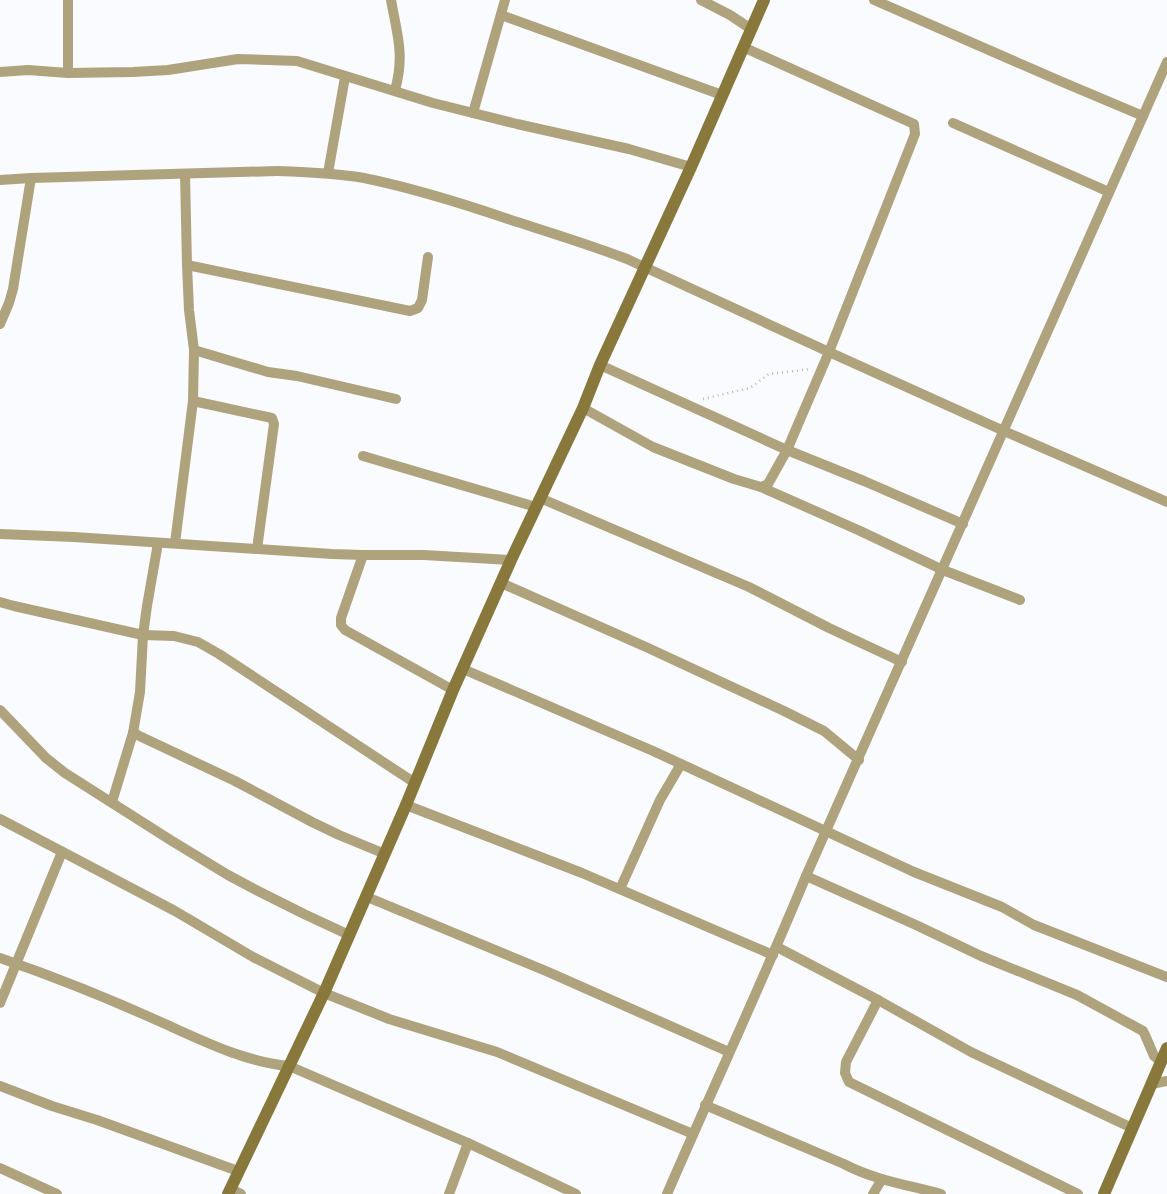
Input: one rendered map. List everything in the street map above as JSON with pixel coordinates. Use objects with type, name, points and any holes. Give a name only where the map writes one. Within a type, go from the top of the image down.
[{"type":"street","points":[[68,0],[68,73]]},
{"type":"street","points":[[391,0],[397,27],[400,57],[399,76],[395,90]]},
{"type":"street","points":[[473,113],[505,0]]},
{"type":"street","points":[[701,0],[730,15],[751,29]]},
{"type":"street","points":[[233,1192],[238,1171],[324,993],[406,805],[453,690],[511,560],[583,408],[600,365],[691,167],[764,0]]},
{"type":"street","points":[[874,0],[1143,116]]},
{"type":"street","points":[[501,15],[722,95]]},
{"type":"street","points":[[743,47],[914,124],[914,134],[829,352],[787,450],[768,484],[761,487]]},
{"type":"street","points":[[0,72],[28,70],[68,73],[142,72],[238,60],[297,61],[433,103],[629,149],[691,167]]},
{"type":"street","points":[[667,1194],[1167,62]]},
{"type":"street","points":[[328,173],[345,77]]},
{"type":"street","points":[[953,123],[1109,192]]},
{"type":"street","points":[[0,180],[277,171],[328,173],[364,178],[440,197],[596,247],[644,267],[1004,431],[1167,502]]},
{"type":"street","points":[[175,543],[193,401],[194,350],[187,265],[185,174]]},
{"type":"street","points":[[0,324],[13,289],[31,178]]},
{"type":"street","points":[[187,265],[410,311],[418,308],[422,300],[428,257]]},
{"type":"street","points":[[194,350],[268,372],[297,376],[396,399]]},
{"type":"street","points":[[600,365],[787,450],[963,524]]},
{"type":"street","points":[[193,401],[272,418],[274,424],[257,549]]},
{"type":"street","points":[[583,408],[653,447],[734,479],[761,487],[943,570],[1020,600]]},
{"type":"street","points":[[363,456],[538,502],[749,587],[829,628],[902,662]]},
{"type":"street","points":[[0,534],[363,555],[424,555],[511,560]]},
{"type":"street","points":[[112,802],[134,733],[140,692],[146,606],[158,543]]},
{"type":"street","points":[[363,555],[341,618],[341,625],[345,630],[453,690]]},
{"type":"street","points":[[501,583],[784,710],[824,731],[859,760]]},
{"type":"street","points":[[0,602],[143,635],[174,636],[198,642],[415,783]]},
{"type":"street","points":[[463,669],[681,764],[914,872],[1002,907],[1034,924],[1167,977]]},
{"type":"street","points":[[0,710],[46,758],[172,841],[228,875],[289,907],[349,935]]},
{"type":"street","points":[[134,733],[234,781],[312,822],[385,854]]},
{"type":"street","points":[[620,889],[660,800],[681,764]]},
{"type":"street","points":[[406,805],[582,873],[775,951],[878,1000],[971,1052],[1132,1128]]},
{"type":"street","points":[[0,819],[175,911],[253,957],[324,993],[389,1019],[497,1052],[693,1134]]},
{"type":"street","points":[[0,1003],[62,852]]},
{"type":"street","points":[[806,876],[981,956],[1077,995],[1143,1031],[1154,1056],[1161,1062]]},
{"type":"street","points":[[366,897],[546,971],[729,1052]]},
{"type":"street","points":[[0,958],[77,987],[231,1051],[274,1064],[289,1066],[468,1143],[576,1194]]},
{"type":"street","points":[[878,1000],[846,1062],[844,1073],[849,1082],[1078,1194]]},
{"type":"street","points":[[1104,1194],[1167,1048]]},
{"type":"street","points":[[1152,1084],[1167,1081]]},
{"type":"street","points":[[0,1086],[238,1171]]},
{"type":"street","points":[[705,1105],[860,1172],[882,1180],[941,1194]]},
{"type":"street","points":[[449,1194],[468,1143]]},
{"type":"street","points":[[0,1168],[58,1194]]},
{"type":"street","points":[[873,1194],[882,1180]]},
{"type":"path","points":[[684,403],[750,388],[769,374],[822,368]]}]
